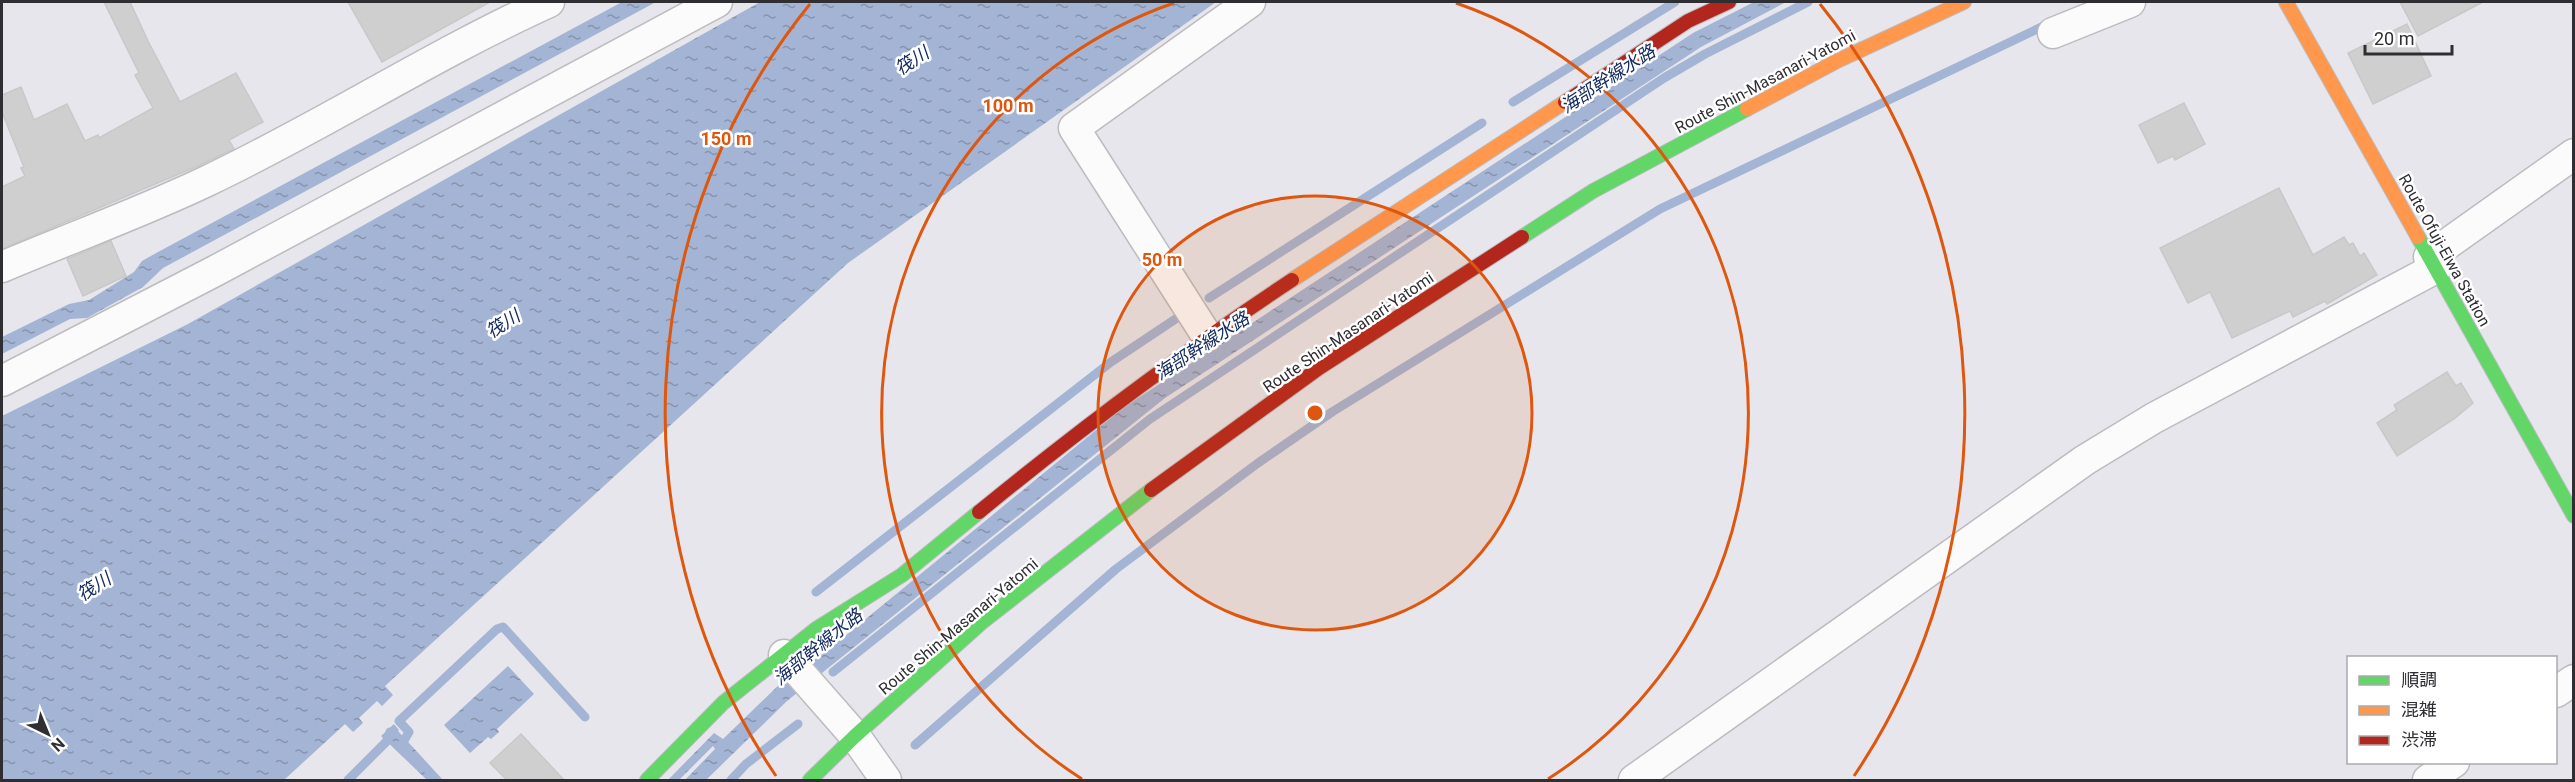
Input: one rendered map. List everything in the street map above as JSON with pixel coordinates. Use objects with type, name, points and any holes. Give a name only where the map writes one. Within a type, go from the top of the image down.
[{"type":"main road","points":[[647,780],[723,703],[796,668],[816,629],[902,575],[1057,448],[1207,336],[1688,21],[1729,2]]},
{"type":"main road","name":"Route Shin-Masanari-Yatomi","points":[[810,780],[855,736],[981,623],[1162,482],[1319,368],[1593,191],[1837,61],[1960,2]]},
{"type":"main road","name":"Route Ofuji-Eiwa Station","points":[[2286,2],[2574,516]]},
{"type":"street","points":[[2,267],[206,181],[388,87],[504,22],[549,2]]},
{"type":"street","points":[[2,381],[215,271],[717,2]]},
{"type":"street","points":[[1207,336],[1074,128],[1250,2]]},
{"type":"street","points":[[2053,33],[2130,2]]},
{"type":"street","points":[[1634,780],[2085,460],[2154,418],[2433,262],[2574,154]]},
{"type":"street","points":[[796,668],[855,736],[886,780]]},
{"type":"street","points":[[2557,691],[2574,680]]},
{"type":"street","points":[[2428,780],[2451,764]]},
{"type":"water","points":[[622,2],[656,2],[163,268],[143,287],[87,318],[70,319],[2,354],[2,337],[69,304],[89,300],[134,272],[142,261],[158,252]]},
{"type":"water","name":"筏川","points":[[760,2],[1216,2],[848,263],[385,686],[393,695],[382,706],[377,701],[359,718],[363,723],[353,732],[345,724],[284,780],[2,780],[2,416],[188,324]]},
{"type":"water","points":[[1754,2],[1786,2],[1701,47],[1165,398],[787,701],[706,780],[685,780],[715,749],[713,746],[679,780],[668,780],[714,733],[723,739],[783,681],[823,654],[1123,408],[1693,33]]},
{"type":"water","points":[[508,666],[534,694],[497,729],[499,732],[491,739],[488,737],[470,753],[444,725]]},
{"type":"water","points":[[394,724],[443,780],[427,780],[381,736]]},
{"type":"building","points":[[104,2],[130,2],[180,102],[236,73],[263,122],[229,140],[234,149],[2,249],[2,187],[25,176],[21,168],[24,167],[2,112],[2,95],[21,87],[34,120],[67,104],[85,141],[98,135],[99,138],[153,108],[135,75],[139,73]]},
{"type":"building","points":[[348,2],[490,2],[382,62]]},
{"type":"building","points":[[2400,2],[2483,2],[2418,36]]},
{"type":"building","points":[[2407,24],[2431,76],[2373,104],[2348,53]]},
{"type":"building","points":[[2184,103],[2205,144],[2175,160],[2173,156],[2158,163],[2139,125]]},
{"type":"building","points":[[2279,188],[2313,255],[2344,237],[2349,245],[2353,243],[2360,256],[2364,253],[2377,275],[2327,304],[2325,301],[2293,317],[2290,311],[2232,338],[2210,292],[2188,303],[2160,248]]},
{"type":"building","points":[[111,241],[126,276],[83,296],[67,259]]},
{"type":"building","points":[[2447,372],[2456,386],[2461,383],[2473,403],[2454,419],[2397,456],[2377,423],[2397,410],[2394,405]]},
{"type":"building","points":[[521,734],[564,780],[507,780],[490,763]]},
{"type":"waterway","points":[[1513,102],[1675,2]]},
{"type":"waterway","points":[[833,672],[1150,419],[1664,78],[1705,54],[1808,2]]},
{"type":"waterway","points":[[915,745],[1116,569],[1258,463],[1332,412],[1660,209],[2050,23]]},
{"type":"waterway","points":[[1209,298],[1482,123]]},
{"type":"waterway","points":[[816,592],[1111,362],[1180,316]]},
{"type":"waterway","points":[[402,744],[409,732],[399,721],[497,629],[503,627],[585,717]]},
{"type":"waterway","points":[[731,780],[746,764],[798,724]]},
{"type":"waterway","points":[[348,780],[386,742],[390,732]]},
{"type":"traffic: fast","points":[[1522,237],[1593,191],[1747,109]]},
{"type":"traffic: fast","points":[[2418,237],[2574,516]]},
{"type":"traffic: fast","points":[[810,780],[855,736],[981,623],[1151,490]]},
{"type":"traffic: fast","points":[[647,780],[723,703],[816,629],[902,575],[979,512]]},
{"type":"traffic: slow","points":[[1747,109],[1837,61],[1964,2]]},
{"type":"traffic: slow","points":[[2286,2],[2418,237]]},
{"type":"traffic: slow","points":[[1292,280],[1565,102]]},
{"type":"traffic: jam","points":[[1565,102],[1688,21],[1729,2]]},
{"type":"traffic: jam","points":[[1151,490],[1319,368],[1522,237]]},
{"type":"traffic: jam","points":[[979,512],[1132,392],[1292,280]]},
{"type":"water label","name":"海部幹線水路","points":[[1608,79]]},
{"type":"water label","name":"海部幹線水路","points":[[1202,346]]},
{"type":"water label","name":"海部幹線水路","points":[[818,647]]}]
